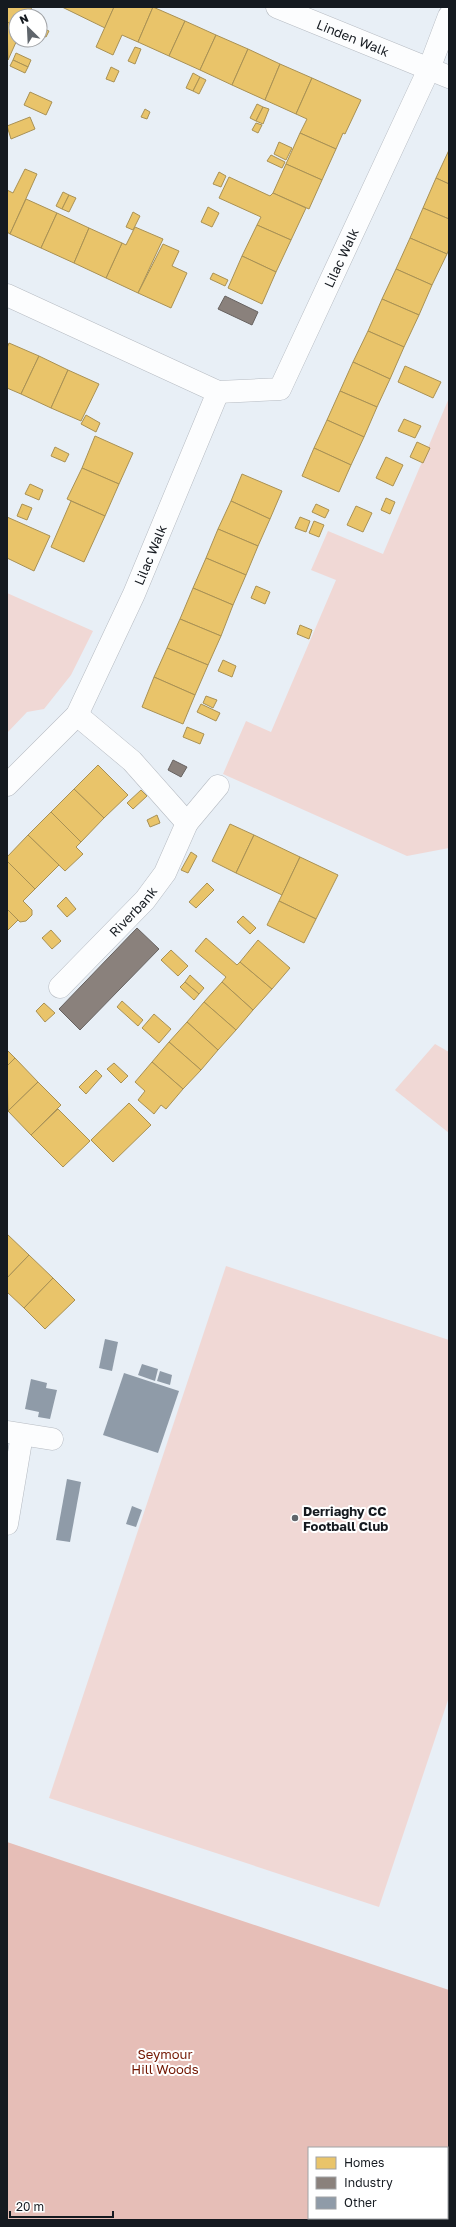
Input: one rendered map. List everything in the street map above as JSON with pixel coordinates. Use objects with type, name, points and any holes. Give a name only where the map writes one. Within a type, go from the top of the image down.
[{"type":"street","name":"Linden Walk","points":[[277,7],[449,77]]},
{"type":"street","points":[[429,69],[449,16]]},
{"type":"street","name":"Lilac Walk","points":[[7,295],[218,392],[280,389],[429,69]]},
{"type":"street","name":"Lilac Walk","points":[[7,785],[77,715],[134,594],[218,392]]},
{"type":"street","points":[[77,715],[132,761],[187,823]]},
{"type":"street","name":"Riverbank","points":[[60,987],[145,900],[165,873],[187,823],[218,786]]},
{"type":"street","points":[[7,1524],[14,1433],[52,1440]]},
{"type":"shaded area","points":[[449,398],[449,848],[407,856],[223,774],[246,721],[271,732],[336,580],[311,570],[328,531],[383,554]]},
{"type":"shaded area","points":[[7,593],[93,631],[71,675],[44,709],[27,712],[7,733]]},
{"type":"shaded area","points":[[435,1044],[449,1052],[449,1133],[395,1090]]},
{"type":"shaded area","name":"Derriaghy CC Football Club","points":[[226,1266],[449,1340],[449,1697],[379,1907],[49,1798]]},
{"type":"green space","name":"Seymour Hill Woods","points":[[7,1842],[449,1990],[449,2220],[7,2220]]},
{"type":"building: Homes","points":[[7,7],[32,7],[8,8],[7,22]]},
{"type":"building: Homes","points":[[62,7],[114,7],[105,28]]},
{"type":"building: Homes","points":[[114,7],[153,7],[138,42],[122,35],[113,55],[96,47]]},
{"type":"building: Homes","points":[[153,7],[185,21],[169,56],[138,42]]},
{"type":"building: Homes","points":[[185,21],[216,35],[200,70],[169,56]]},
{"type":"building: Homes","points":[[7,22],[8,48],[13,48],[8,60]]},
{"type":"building: Homes","points":[[216,35],[248,49],[232,85],[200,70]]},
{"type":"building: Homes","points":[[135,47],[141,49],[135,64],[128,61]]},
{"type":"building: Homes","points":[[248,49],[280,64],[265,100],[232,85]]},
{"type":"building: Homes","points":[[16,53],[31,60],[28,67],[13,60]]},
{"type":"building: Homes","points":[[13,60],[28,67],[25,73],[10,66]]},
{"type":"building: Homes","points":[[280,64],[312,78],[296,114],[265,100]]},
{"type":"building: Homes","points":[[111,67],[119,71],[114,82],[106,79]]},
{"type":"building: Homes","points":[[193,73],[200,77],[193,91],[186,88]]},
{"type":"building: Homes","points":[[200,77],[206,80],[199,94],[193,91]]},
{"type":"building: Homes","points":[[312,78],[361,100],[336,149],[300,133],[307,119],[296,114]]},
{"type":"building: Homes","points":[[30,92],[52,102],[46,115],[24,105]]},
{"type":"building: Homes","points":[[257,104],[263,107],[256,121],[250,118]]},
{"type":"building: Homes","points":[[263,107],[269,109],[263,124],[256,121]]},
{"type":"building: Homes","points":[[145,109],[150,112],[147,119],[141,117]]},
{"type":"building: Homes","points":[[30,117],[35,129],[11,139],[7,126]]},
{"type":"building: Homes","points":[[256,123],[262,125],[258,133],[252,130]]},
{"type":"building: Homes","points":[[300,133],[336,149],[322,180],[286,164]]},
{"type":"building: Homes","points":[[279,142],[292,148],[286,160],[274,154]]},
{"type":"building: Homes","points":[[449,150],[449,184],[436,178]]},
{"type":"building: Homes","points":[[271,155],[285,162],[282,168],[267,161]]},
{"type":"building: Homes","points":[[286,164],[322,180],[309,209],[273,193]]},
{"type":"building: Homes","points":[[25,169],[37,174],[10,234],[7,232],[7,190],[13,193]]},
{"type":"building: Homes","points":[[219,172],[226,176],[221,187],[213,184]]},
{"type":"building: Homes","points":[[229,177],[270,196],[273,193],[306,208],[291,240],[257,225],[261,217],[219,198]]},
{"type":"building: Homes","points":[[436,178],[449,184],[449,219],[423,208]]},
{"type":"building: Homes","points":[[63,192],[69,195],[62,209],[56,206]]},
{"type":"building: Homes","points":[[69,195],[76,198],[69,212],[62,209]]},
{"type":"building: Homes","points":[[26,199],[57,213],[41,248],[10,234]]},
{"type":"building: Homes","points":[[208,207],[219,213],[212,227],[201,222]]},
{"type":"building: Homes","points":[[423,208],[449,219],[449,249],[447,254],[410,238]]},
{"type":"building: Homes","points":[[133,212],[140,216],[133,230],[126,227]]},
{"type":"building: Homes","points":[[57,213],[89,228],[74,263],[41,248]]},
{"type":"building: Homes","points":[[257,225],[291,240],[276,272],[242,256]]},
{"type":"building: Homes","points":[[135,227],[163,239],[138,293],[106,278],[122,243],[126,245]]},
{"type":"building: Homes","points":[[89,228],[122,243],[106,278],[74,263]]},
{"type":"building: Homes","points":[[410,238],[447,254],[432,285],[396,269]]},
{"type":"building: Homes","points":[[163,244],[179,251],[172,266],[187,273],[171,308],[138,293]]},
{"type":"building: Homes","points":[[242,256],[276,272],[262,304],[228,288]]},
{"type":"building: Homes","points":[[396,269],[432,285],[419,315],[382,299]]},
{"type":"building: Homes","points":[[213,273],[228,280],[225,286],[210,279]]},
{"type":"building: Homes","points":[[382,299],[419,315],[404,347],[368,331]]},
{"type":"building: Homes","points":[[368,331],[404,347],[390,379],[353,362]]},
{"type":"building: Homes","points":[[9,343],[39,356],[21,394],[7,388],[7,348]]},
{"type":"building: Homes","points":[[39,356],[68,370],[51,408],[21,394]]},
{"type":"building: Homes","points":[[353,362],[390,379],[377,407],[340,391]]},
{"type":"building: Homes","points":[[405,366],[441,382],[433,398],[398,382]]},
{"type":"building: Homes","points":[[68,370],[99,384],[81,421],[51,408]]},
{"type":"building: Homes","points":[[340,391],[377,407],[364,437],[327,420]]},
{"type":"building: Homes","points":[[86,415],[100,423],[96,432],[81,424]]},
{"type":"building: Homes","points":[[404,419],[421,426],[415,438],[398,431]]},
{"type":"building: Homes","points":[[327,420],[364,437],[351,465],[314,448]]},
{"type":"building: Homes","points":[[95,436],[133,453],[119,484],[82,468]]},
{"type":"building: Homes","points":[[417,442],[430,448],[423,463],[410,457]]},
{"type":"building: Homes","points":[[55,447],[69,454],[65,462],[51,456]]},
{"type":"building: Homes","points":[[314,448],[351,465],[339,492],[302,476]]},
{"type":"building: Homes","points":[[386,457],[403,465],[393,486],[376,478]]},
{"type":"building: Homes","points":[[82,468],[119,484],[105,516],[67,499]]},
{"type":"building: Homes","points":[[242,474],[282,491],[270,519],[231,501]]},
{"type":"building: Homes","points":[[30,484],[43,490],[39,500],[25,494]]},
{"type":"building: Homes","points":[[386,498],[395,502],[390,514],[381,510]]},
{"type":"building: Homes","points":[[71,501],[105,516],[84,562],[51,547]]},
{"type":"building: Homes","points":[[231,501],[270,519],[258,546],[218,529]]},
{"type":"building: Homes","points":[[22,504],[32,508],[27,520],[17,516]]},
{"type":"building: Homes","points":[[316,504],[329,510],[325,518],[312,512]]},
{"type":"building: Homes","points":[[356,506],[372,513],[363,532],[347,525]]},
{"type":"building: Homes","points":[[7,517],[50,536],[34,571],[7,558]]},
{"type":"building: Homes","points":[[300,517],[310,521],[306,532],[295,528]]},
{"type":"building: Homes","points":[[314,521],[324,525],[319,537],[309,533]]},
{"type":"building: Homes","points":[[218,529],[258,546],[246,575],[206,558]]},
{"type":"building: Homes","points":[[206,558],[246,575],[233,605],[193,588]]},
{"type":"building: Homes","points":[[256,586],[270,592],[265,604],[251,598]]},
{"type":"building: Homes","points":[[193,588],[233,605],[221,636],[180,619]]},
{"type":"building: Homes","points":[[180,619],[221,636],[208,665],[167,648]]},
{"type":"building: Homes","points":[[300,625],[312,630],[309,639],[297,634]]},
{"type":"building: Homes","points":[[167,648],[208,665],[195,695],[154,677]]},
{"type":"building: Homes","points":[[223,660],[236,666],[232,677],[218,671]]},
{"type":"building: Homes","points":[[154,677],[195,695],[183,724],[142,707]]},
{"type":"building: Homes","points":[[206,696],[217,700],[213,708],[203,703]]},
{"type":"building: Homes","points":[[201,704],[220,713],[216,721],[197,712]]},
{"type":"building: Homes","points":[[187,727],[204,734],[200,744],[183,737]]},
{"type":"building: Homes","points":[[98,765],[128,795],[104,818],[74,789]]},
{"type":"building: Homes","points":[[74,789],[104,818],[81,842],[51,812]]},
{"type":"building: Homes","points":[[141,790],[147,796],[133,809],[127,803]]},
{"type":"building: Homes","points":[[51,812],[81,842],[76,847],[83,854],[65,871],[28,835]]},
{"type":"building: Homes","points":[[157,815],[160,823],[150,827],[147,820]]},
{"type":"building: Homes","points":[[230,824],[254,835],[236,873],[212,861]]},
{"type":"building: Homes","points":[[28,835],[59,865],[35,889],[7,861],[7,857]]},
{"type":"building: Homes","points":[[254,835],[300,857],[282,895],[236,873]]},
{"type":"building: Homes","points":[[191,852],[197,856],[188,873],[181,870]]},
{"type":"building: Homes","points":[[300,857],[338,875],[316,919],[279,901]]},
{"type":"building: Homes","points":[[7,861],[35,889],[23,901],[32,910],[32,915],[26,921],[20,922],[7,909]]},
{"type":"building: Homes","points":[[207,883],[214,890],[196,908],[189,902]]},
{"type":"building: Homes","points":[[66,897],[76,909],[67,917],[57,906]]},
{"type":"building: Homes","points":[[279,901],[316,919],[304,943],[267,925]]},
{"type":"building: Homes","points":[[7,909],[18,920],[7,931]]},
{"type":"building: Homes","points":[[243,916],[256,928],[250,934],[237,922]]},
{"type":"building: Homes","points":[[51,930],[61,941],[52,949],[42,938]]},
{"type":"building: Homes","points":[[206,938],[237,965],[240,962],[272,989],[253,1010],[222,982],[226,977],[195,951]]},
{"type":"building: Homes","points":[[258,940],[290,968],[272,989],[240,962]]},
{"type":"building: Homes","points":[[171,950],[188,966],[178,976],[161,960]]},
{"type":"building: Homes","points":[[190,975],[204,988],[199,994],[185,982]]},
{"type":"building: Homes","points":[[185,982],[199,994],[194,1000],[180,987]]},
{"type":"building: Homes","points":[[222,982],[253,1010],[236,1030],[204,1002]]},
{"type":"building: Homes","points":[[122,1001],[143,1020],[138,1026],[117,1007]]},
{"type":"building: Homes","points":[[204,1002],[236,1030],[218,1050],[187,1022]]},
{"type":"building: Homes","points":[[44,1003],[55,1013],[45,1022],[36,1011]]},
{"type":"building: Homes","points":[[154,1014],[171,1029],[159,1043],[142,1028]]},
{"type":"building: Homes","points":[[187,1022],[218,1050],[201,1070],[169,1042]]},
{"type":"building: Homes","points":[[169,1042],[201,1070],[183,1089],[152,1062]]},
{"type":"building: Homes","points":[[7,1050],[15,1058],[7,1066]]},
{"type":"building: Homes","points":[[15,1058],[38,1082],[8,1111],[7,1066]]},
{"type":"building: Homes","points":[[152,1062],[183,1089],[166,1109],[161,1105],[154,1114],[138,1100],[145,1091],[135,1082]]},
{"type":"building: Homes","points":[[114,1063],[128,1076],[121,1083],[107,1069]]},
{"type":"building: Homes","points":[[96,1070],[102,1076],[86,1094],[79,1087]]},
{"type":"building: Homes","points":[[38,1082],[61,1105],[31,1135],[8,1111]]},
{"type":"building: Homes","points":[[129,1103],[151,1125],[113,1162],[91,1140]]},
{"type":"building: Homes","points":[[58,1109],[90,1141],[63,1167],[31,1135]]},
{"type":"building: Homes","points":[[7,1234],[29,1255],[7,1278]]},
{"type":"building: Homes","points":[[29,1255],[53,1278],[24,1308],[7,1292],[7,1278]]},
{"type":"building: Homes","points":[[53,1278],[75,1300],[45,1329],[24,1308]]},
{"type":"building: Industry","points":[[225,296],[258,312],[252,325],[218,309]]},
{"type":"building: Industry","points":[[173,760],[187,767],[181,777],[168,770]]},
{"type":"building: Industry","points":[[137,928],[159,949],[80,1030],[59,1009]]},
{"type":"building: Other","points":[[105,1339],[118,1342],[112,1371],[99,1368]]},
{"type":"building: Other","points":[[142,1364],[158,1369],[155,1381],[138,1375]]},
{"type":"building: Other","points":[[160,1371],[172,1375],[170,1385],[157,1381]]},
{"type":"building: Other","points":[[124,1373],[179,1391],[158,1453],[103,1435]]},
{"type":"building: Other","points":[[31,1379],[47,1383],[46,1388],[57,1390],[50,1419],[38,1417],[39,1412],[25,1409]]},
{"type":"building: Other","points":[[67,1479],[81,1482],[70,1542],[56,1540]]},
{"type":"building: Other","points":[[132,1506],[142,1510],[136,1527],[126,1524]]},
{"type":"place","name":"Derriaghy CC Football Club","points":[[295,1518]]}]
